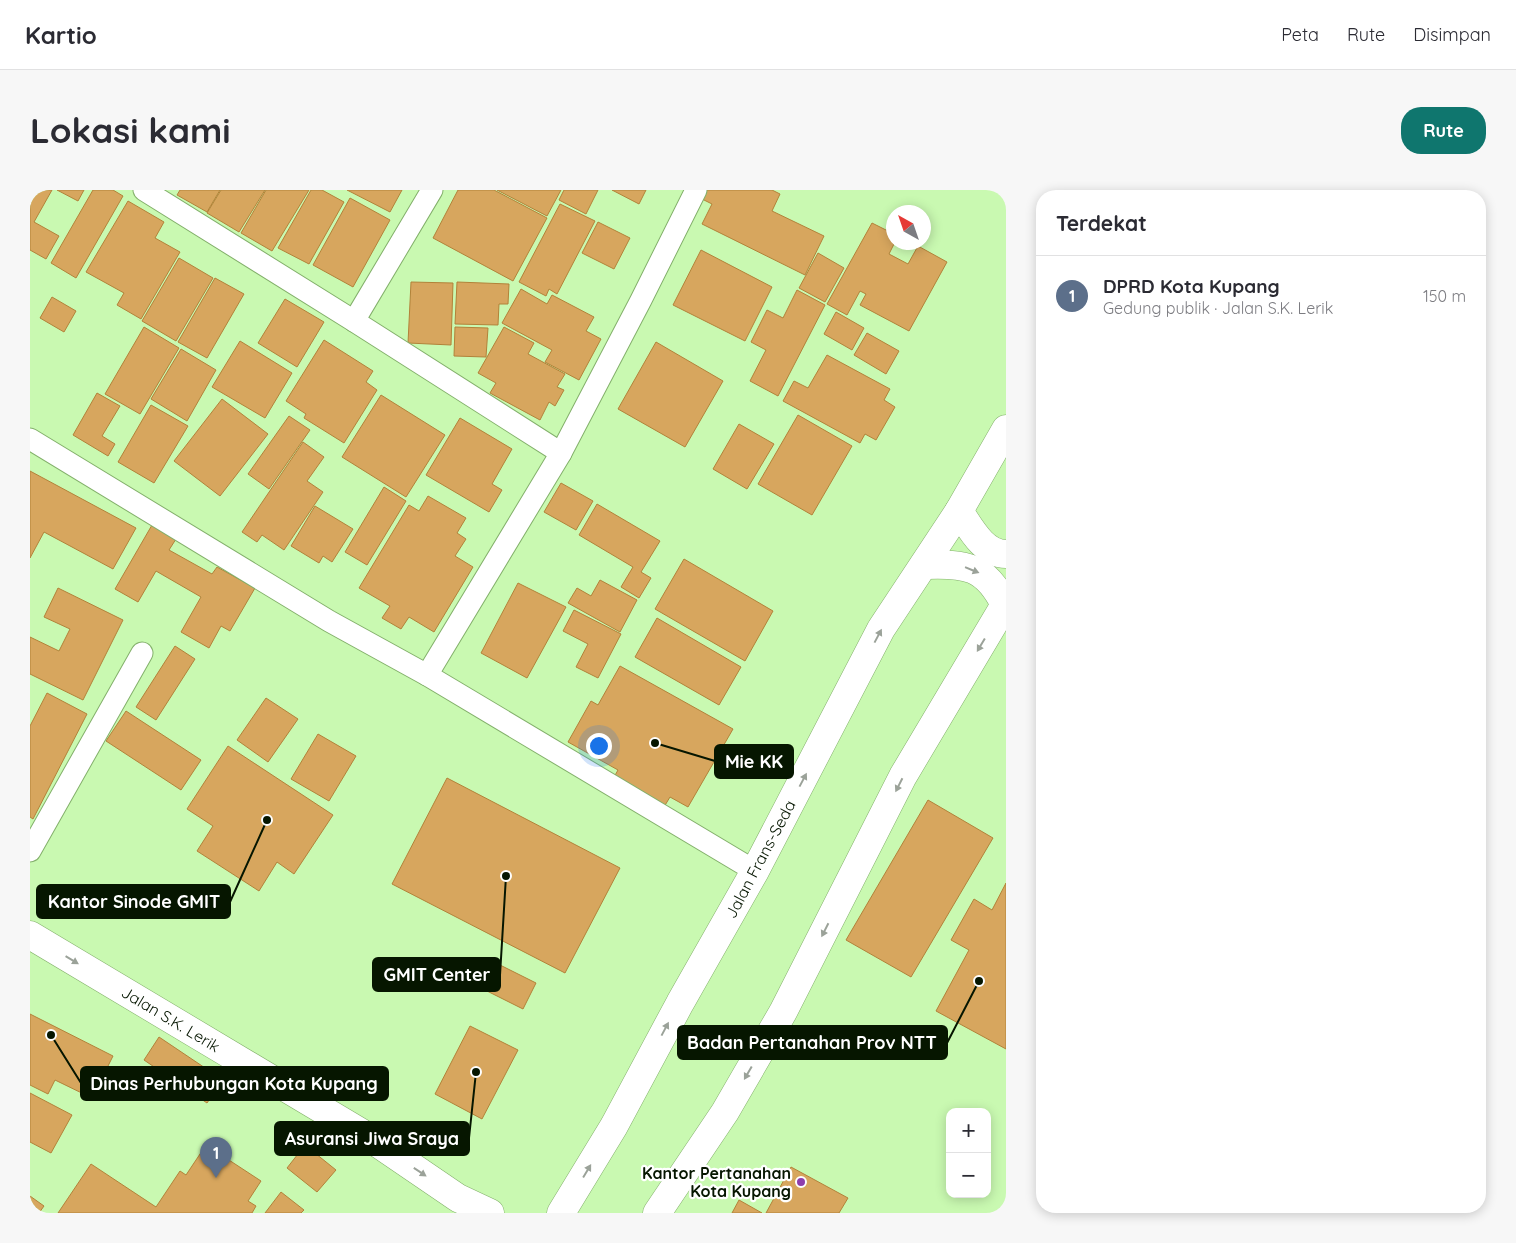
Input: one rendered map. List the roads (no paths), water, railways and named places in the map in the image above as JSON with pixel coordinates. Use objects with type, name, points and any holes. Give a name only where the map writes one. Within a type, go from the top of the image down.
[{"type":"main road","name":"Jalan Frans-Seda","points":[[561,1213],[614,1126],[680,1003],[755,871],[882,629],[959,510],[1006,429]]},
{"type":"main road","points":[[959,510],[975,535],[986,547],[1001,554],[1006,554]]},
{"type":"main road","points":[[657,1213],[725,1112],[783,1012],[903,776],[1006,604],[992,582],[974,570],[947,564],[924,565]]},
{"type":"main road","name":"Jalan S.K. Lerik","points":[[30,936],[362,1133],[458,1198],[490,1213]]},
{"type":"street","points":[[144,190],[561,453]]},
{"type":"street","points":[[354,321],[432,190]]},
{"type":"street","points":[[428,674],[561,453],[696,190]]},
{"type":"street","points":[[30,439],[328,621],[428,674],[755,871]]},
{"type":"street","points":[[30,851],[142,653]]},
{"type":"place","name":"Mie KK","points":[[655,743]]},
{"type":"place","name":"Kantor Sinode GMIT","points":[[267,820]]},
{"type":"place","name":"GMIT Center","points":[[506,876]]},
{"type":"place","name":"Badan Pertanahan Prov NTT","points":[[979,981]]},
{"type":"place","name":"Dinas Perhubungan Kota Kupang","points":[[51,1035]]},
{"type":"place","name":"Asuransi Jiwa Sraya","points":[[476,1072]]},
{"type":"place","name":"DPRD Kota Kupang","points":[[216,1178]]},
{"type":"place","name":"Kantor Pertanahan Kota Kupang","points":[[801,1182]]}]
